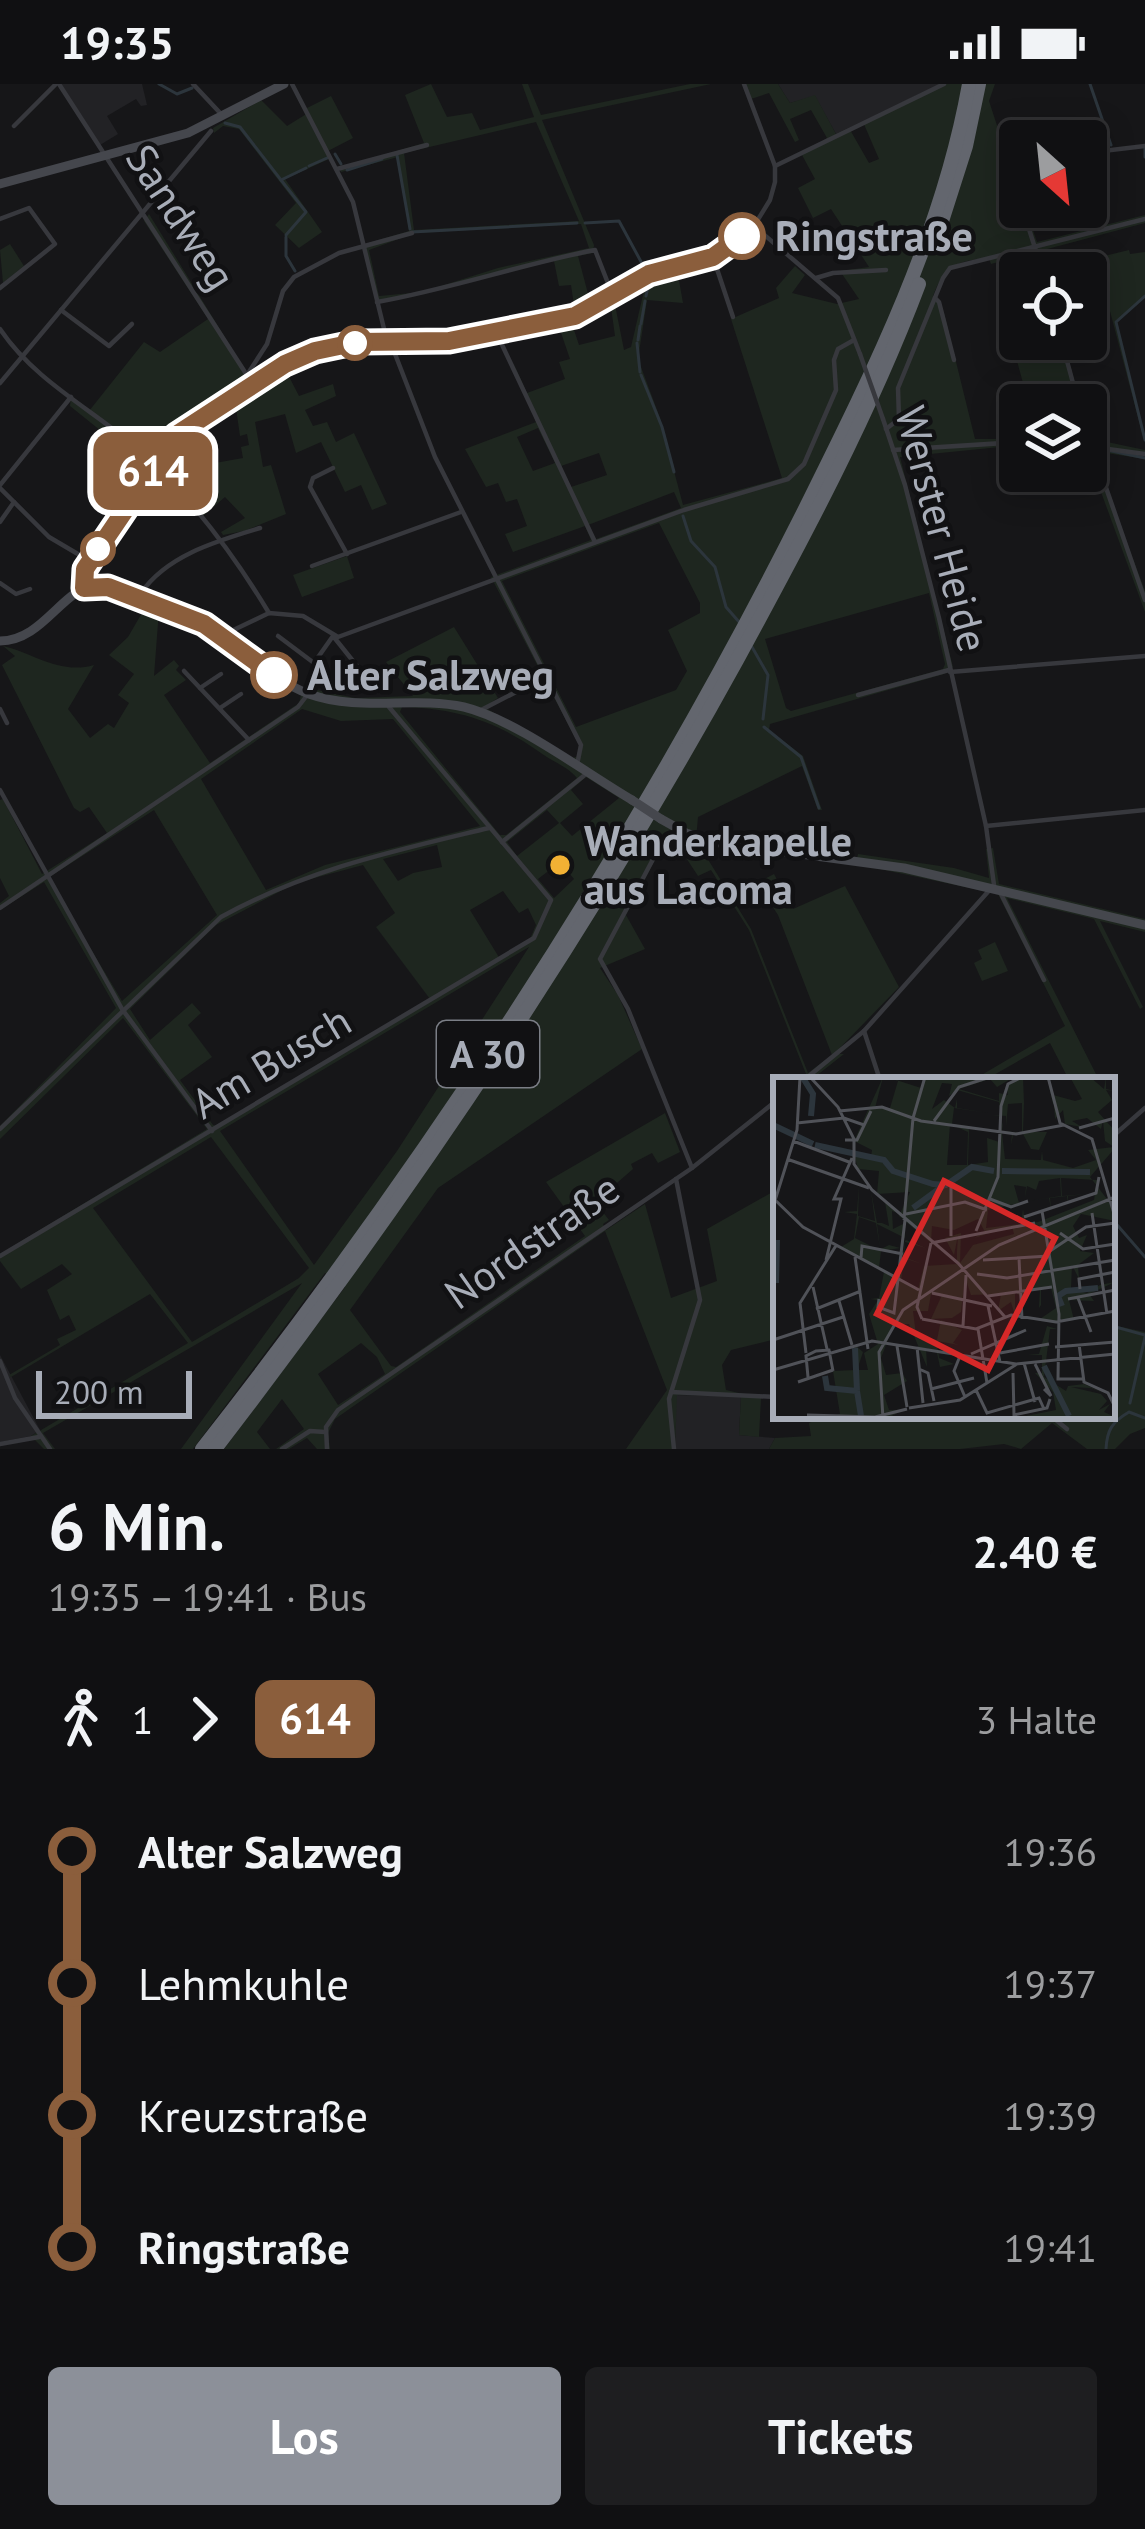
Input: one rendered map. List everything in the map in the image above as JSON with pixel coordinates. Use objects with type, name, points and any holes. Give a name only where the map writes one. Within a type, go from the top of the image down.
[{"type":"highway","name":"A 30","points":[[751,624],[905,296],[940,200],[969,84]]},
{"type":"highway","name":"A 30","points":[[202,1449],[358,1244],[510,1022],[751,624],[827,489],[908,314],[944,220],[980,84]]},
{"type":"highway","name":"A 30","points":[[215,1449],[358,1260],[482,1083],[602,893],[741,641]]},
{"type":"street","points":[[14,125],[58,84]]},
{"type":"street","name":"Sandweg","points":[[58,84],[252,383]]},
{"type":"street","points":[[193,84],[224,117]]},
{"type":"street","points":[[0,184],[176,137],[288,84],[353,202],[389,341],[435,458],[581,745],[581,770],[502,842],[385,703]]},
{"type":"street","points":[[84,588],[82,575],[90,561],[181,431],[252,383],[315,351],[389,341],[449,341],[575,316],[649,274],[713,257],[754,226],[772,194],[775,166],[744,84]]},
{"type":"street","points":[[775,166],[944,84]]},
{"type":"street","points":[[0,383],[212,131]]},
{"type":"street","points":[[337,169],[427,146]]},
{"type":"street","points":[[1107,151],[1145,146]]},
{"type":"street","points":[[0,218],[29,208],[55,244],[0,288]]},
{"type":"street","points":[[886,429],[898,419],[898,388],[943,278],[954,266],[1145,219]]},
{"type":"street","name":"Werster Heide","points":[[754,226],[842,304],[911,507],[986,826],[996,888],[1044,980]]},
{"type":"street","points":[[1029,228],[1037,252]]},
{"type":"street","points":[[247,375],[267,344],[289,281],[321,261],[412,232]]},
{"type":"street","points":[[377,302],[596,250],[613,296]]},
{"type":"street","points":[[713,257],[733,317]]},
{"type":"street","points":[[816,278],[886,270]]},
{"type":"street","points":[[935,298],[954,360]]},
{"type":"street","points":[[62,310],[110,346],[131,324]]},
{"type":"street","points":[[0,329],[21,357],[156,466],[222,540],[268,613]]},
{"type":"street","points":[[496,332],[595,542]]},
{"type":"street","points":[[278,636],[314,663],[333,636],[796,474],[836,390],[838,349],[854,340]]},
{"type":"street","points":[[70,397],[0,487],[49,537],[90,561]]},
{"type":"street","points":[[893,451],[999,443]]},
{"type":"street","points":[[1107,449],[1145,454]]},
{"type":"street","points":[[333,469],[313,478],[310,487],[347,554]]},
{"type":"street","points":[[1105,492],[1145,600]]},
{"type":"street","points":[[0,523],[14,502]]},
{"type":"street","points":[[312,566],[461,512]]},
{"type":"street","points":[[138,598],[156,572],[222,540],[260,528]]},
{"type":"street","points":[[0,583],[16,594],[30,589]]},
{"type":"street","points":[[0,641],[35,632],[84,588],[98,585],[223,635],[274,675],[308,694],[354,702],[448,704],[478,712],[678,829],[724,844],[863,860],[1145,925]]},
{"type":"street","points":[[223,635],[268,613],[303,616],[333,636],[376,691]]},
{"type":"street","points":[[858,695],[950,671],[1145,656]]},
{"type":"street","points":[[184,671],[249,740]]},
{"type":"street","points":[[200,688],[221,674]]},
{"type":"street","points":[[478,712],[547,676]]},
{"type":"street","points":[[220,708],[241,694]]},
{"type":"street","points":[[0,908],[302,704],[308,694]]},
{"type":"street","points":[[0,709],[7,724]]},
{"type":"street","points":[[0,790],[122,1009],[212,1131]]},
{"type":"street","points":[[986,826],[1145,810]]},
{"type":"street","points":[[0,1129],[209,926],[262,895],[326,868],[489,828]]},
{"type":"street","points":[[678,829],[659,848],[602,952],[602,968],[628,1009],[692,1168]]},
{"type":"street","name":"Am Busch","points":[[0,1256],[525,947],[551,900],[502,842]]},
{"type":"street","points":[[808,1077],[864,1031],[996,888]]},
{"type":"street","points":[[864,1031],[879,1077]]},
{"type":"street","name":"Nordstraße","points":[[282,1449],[310,1431],[325,1432],[338,1410],[692,1168],[773,1103]]},
{"type":"street","points":[[1115,1134],[1145,1108]]},
{"type":"street","points":[[674,1449],[668,1420],[671,1393],[700,1300],[676,1179]]},
{"type":"street","points":[[0,1361],[15,1398],[50,1449]]},
{"type":"street","points":[[671,1393],[773,1397]]},
{"type":"street","points":[[1055,1419],[1067,1429]]},
{"type":"street","points":[[325,1432],[327,1449]]},
{"type":"street","points":[[0,1444],[39,1438]]},
{"type":"shaded area","points":[[60,84],[142,84],[147,105],[141,106],[136,99],[107,116],[118,134],[100,145]]},
{"type":"shaded area","points":[[431,84],[447,117],[472,113],[480,130],[534,117],[522,84],[528,84],[541,115],[690,84],[711,84],[542,120],[594,245],[593,253],[578,256],[591,305],[575,312],[571,285],[559,286],[554,261],[379,303],[365,244],[409,231],[398,157],[341,172],[339,168],[424,143],[405,95]],"holes":[[[536,122],[579,221],[414,230],[404,153]],[[581,224],[589,248],[498,268],[422,292],[379,296],[369,250],[415,233]]]},
{"type":"shaded area","points":[[745,84],[778,84],[790,103],[815,95],[836,134],[849,128],[869,163],[879,159],[863,122],[940,84],[995,84],[989,101],[999,132],[999,228],[1032,228],[1037,242],[1145,215],[1145,223],[1036,252],[999,252],[999,262],[991,264],[989,258],[960,263],[942,277],[933,296],[944,313],[975,439],[999,439],[999,447],[900,457],[953,667],[944,674],[770,724],[769,730],[803,756],[822,810],[818,810],[802,766],[698,817],[696,840],[751,929],[808,1073],[832,1055],[778,915],[757,883],[774,874],[793,909],[845,886],[899,987],[834,1054],[844,1054],[815,1077],[802,1077],[806,1074],[749,930],[711,870],[698,876],[675,841],[658,854],[626,915],[645,949],[600,968],[642,1049],[438,1188],[350,1310],[396,1367],[585,1236],[546,1182],[665,1113],[680,1152],[658,1163],[652,1153],[631,1164],[633,1169],[595,1202],[609,1220],[603,1224],[606,1230],[645,1204],[671,1298],[717,1281],[707,1229],[773,1192],[773,1340],[731,1350],[722,1365],[726,1390],[761,1398],[759,1437],[739,1435],[741,1396],[677,1395],[675,1449],[626,1449],[667,1390],[605,1231],[335,1419],[328,1433],[330,1449],[317,1449],[307,1438],[289,1449],[276,1449],[304,1429],[282,1399],[257,1432],[270,1449],[224,1449],[345,1287],[325,1273],[193,1449],[181,1449],[302,1283],[43,1433],[55,1449],[44,1449],[31,1436],[188,1343],[150,1294],[11,1377],[60,1345],[57,1339],[76,1330],[69,1315],[60,1320],[47,1290],[72,1274],[62,1264],[21,1289],[0,1261],[0,1254],[207,1129],[123,1018],[0,1139],[0,1126],[116,1008],[44,882],[0,910],[0,903],[9,896],[0,878],[0,800],[42,874],[107,833],[89,807],[80,812],[74,808],[2,665],[15,656],[3,646],[58,665],[94,665],[68,709],[90,738],[108,724],[114,728],[129,703],[118,695],[134,674],[109,655],[128,637],[146,606],[159,610],[154,676],[174,660],[179,666],[176,670],[186,680],[164,695],[210,763],[299,703],[303,687],[355,698],[413,696],[386,662],[454,627],[498,698],[484,707],[573,758],[578,756],[579,745],[491,577],[591,540],[585,526],[513,552],[505,534],[527,526],[517,499],[506,502],[498,483],[486,487],[465,449],[536,422],[513,362],[527,393],[565,379],[559,362],[570,359],[558,324],[571,321],[579,345],[615,336],[610,300],[650,277],[677,269],[683,303],[647,300],[638,359],[660,418],[683,505],[782,478],[731,319],[779,298],[776,288],[795,266],[805,275],[792,293],[837,304],[859,299],[840,271],[869,267],[831,209],[813,218],[798,188],[815,179],[802,155],[827,138],[811,110],[790,119],[799,140],[795,142],[769,93],[751,99]],"holes":[[[646,282],[631,347],[624,350],[614,300]],[[538,428],[555,463],[533,471],[517,437]],[[599,453],[607,475],[571,487],[561,466]],[[674,492],[681,508],[596,539],[588,525]],[[659,523],[700,603],[700,613],[668,630],[687,671],[676,690],[576,727],[502,581]],[[929,593],[945,664],[943,669],[791,711],[786,708],[765,639]],[[402,707],[440,710],[490,724],[577,778],[500,835],[400,712]],[[302,709],[341,721],[393,719],[480,826],[325,865],[266,890],[201,779]],[[586,777],[619,798],[572,836],[560,823],[583,804],[571,790]],[[154,810],[217,915],[122,1001],[51,876]],[[547,810],[559,823],[517,856],[507,842]],[[437,845],[442,867],[398,881],[383,859]],[[560,862],[574,879],[554,898],[538,879]],[[363,865],[395,913],[376,927],[430,999],[213,1125],[180,1080],[212,1057],[188,1025],[201,1013],[192,1003],[150,1040],[130,1009],[216,925],[296,883]],[[503,891],[519,913],[528,908],[536,925],[530,939],[500,959],[470,910]],[[529,947],[397,1151],[314,1265],[220,1131]],[[211,1137],[309,1268],[192,1342],[93,1208]],[[361,1343],[377,1357],[385,1374],[338,1405],[318,1374]]]},
{"type":"shaded area","points":[[778,84],[940,84],[836,134],[815,96],[790,103]]},
{"type":"shaded area","points":[[331,96],[353,138],[326,152],[329,159],[285,179],[322,232],[299,248],[275,225],[296,203],[239,129],[223,126],[214,133],[213,128],[261,100],[287,126],[308,113],[307,108]]},
{"type":"shaded area","points":[[149,214],[250,378],[281,361],[299,396],[333,384],[336,396],[305,410],[313,426],[327,422],[336,442],[354,433],[387,504],[372,510],[361,485],[345,492],[321,442],[296,453],[285,414],[255,422],[263,467],[271,465],[286,514],[223,535],[245,518],[225,497],[203,516],[160,469],[151,468],[70,406],[71,398],[89,411],[144,342],[160,352],[208,319],[144,221]],"holes":[[[235,401],[240,436],[247,434],[249,445],[241,447],[243,458],[215,463],[204,442],[191,433],[170,455],[188,432]]]},
{"type":"shaded area","points":[[10,244],[24,266],[3,283],[0,250]]},
{"type":"shaded area","points":[[1145,252],[1145,297],[1117,322],[1145,444],[1107,300],[1107,255]]},
{"type":"shaded area","points":[[1017,360],[1069,360],[1075,384],[1023,384]]},
{"type":"shaded area","points":[[1107,442],[1145,450],[1145,459],[1107,453]]},
{"type":"shaded area","points":[[1107,489],[1145,591],[1145,612],[1101,492]]},
{"type":"shaded area","points":[[347,556],[354,578],[302,597],[293,575]]},
{"type":"shaded area","points":[[993,848],[999,884],[1145,919],[1145,932],[1100,921],[1140,1009],[1094,919],[1007,898],[1097,1077],[1067,1077],[1050,1043],[990,1077],[978,1077],[1065,1026],[998,894],[856,864],[858,854],[989,878],[986,849]]},
{"type":"shaded area","points":[[995,942],[1008,971],[982,981],[974,963],[982,959],[978,950]]},
{"type":"shaded area","points":[[1115,1326],[1145,1332],[1145,1428],[1130,1434],[1115,1449],[1087,1449],[1052,1423],[1021,1449],[1004,1444],[960,1449],[769,1449],[775,1438],[811,1436],[809,1423],[818,1419],[1115,1419]]},
{"type":"shaded area","points":[[0,1355],[40,1430],[0,1442]]},
{"type":"shaded area","points":[[676,1395],[741,1396],[739,1435],[775,1438],[769,1449],[675,1449]]},
{"type":"waterway","points":[[159,84],[177,94],[192,88]]},
{"type":"waterway","points":[[1090,84],[1111,145]]},
{"type":"waterway","points":[[225,123],[240,127],[281,180],[306,168]]},
{"type":"waterway","points":[[1145,148],[1145,157]]},
{"type":"waterway","points":[[335,154],[341,164]]},
{"type":"waterway","points":[[397,155],[410,229]]},
{"type":"waterway","points":[[309,166],[327,158]]},
{"type":"waterway","points":[[347,170],[382,159]]},
{"type":"waterway","points":[[281,180],[306,212],[286,235]]},
{"type":"waterway","points":[[585,223],[619,221],[645,269]]},
{"type":"waterway","points":[[412,232],[577,223]]},
{"type":"waterway","points":[[286,237],[286,256],[295,271]]},
{"type":"waterway","points":[[646,296],[650,278]]},
{"type":"waterway","points":[[1145,296],[1116,322],[1145,440]]},
{"type":"waterway","points":[[641,324],[645,301]]},
{"type":"waterway","points":[[638,340],[640,326]]},
{"type":"waterway","points":[[637,343],[640,372]]},
{"type":"waterway","points":[[641,375],[674,472]]},
{"type":"waterway","points":[[1107,450],[1145,458]]},
{"type":"waterway","points":[[683,516],[691,541],[715,567],[726,607],[740,623]]},
{"type":"waterway","points":[[752,647],[768,675],[763,719]]},
{"type":"waterway","points":[[764,727],[801,757],[819,808]]},
{"type":"waterway","points":[[1115,1222],[1145,1257]]},
{"type":"waterway","points":[[1115,1327],[1145,1335]]},
{"type":"waterway","points":[[1130,1403],[1145,1337]]},
{"type":"waterway","points":[[1106,1449],[1118,1419],[1129,1412],[1145,1418]]},
{"type":"bus line","name":"614","points":[[274,675],[204,624],[108,587],[84,588],[85,569],[176,435],[266,373],[307,354],[371,341],[449,341],[575,316],[649,274],[713,257],[742,236]]},
{"type":"place","name":"Ringstraße","points":[[742,236]]},
{"type":"place","name":"Alter Salzweg","points":[[274,675]]},
{"type":"place","name":"Wanderkapelle aus Lacoma","points":[[560,865]]}]
